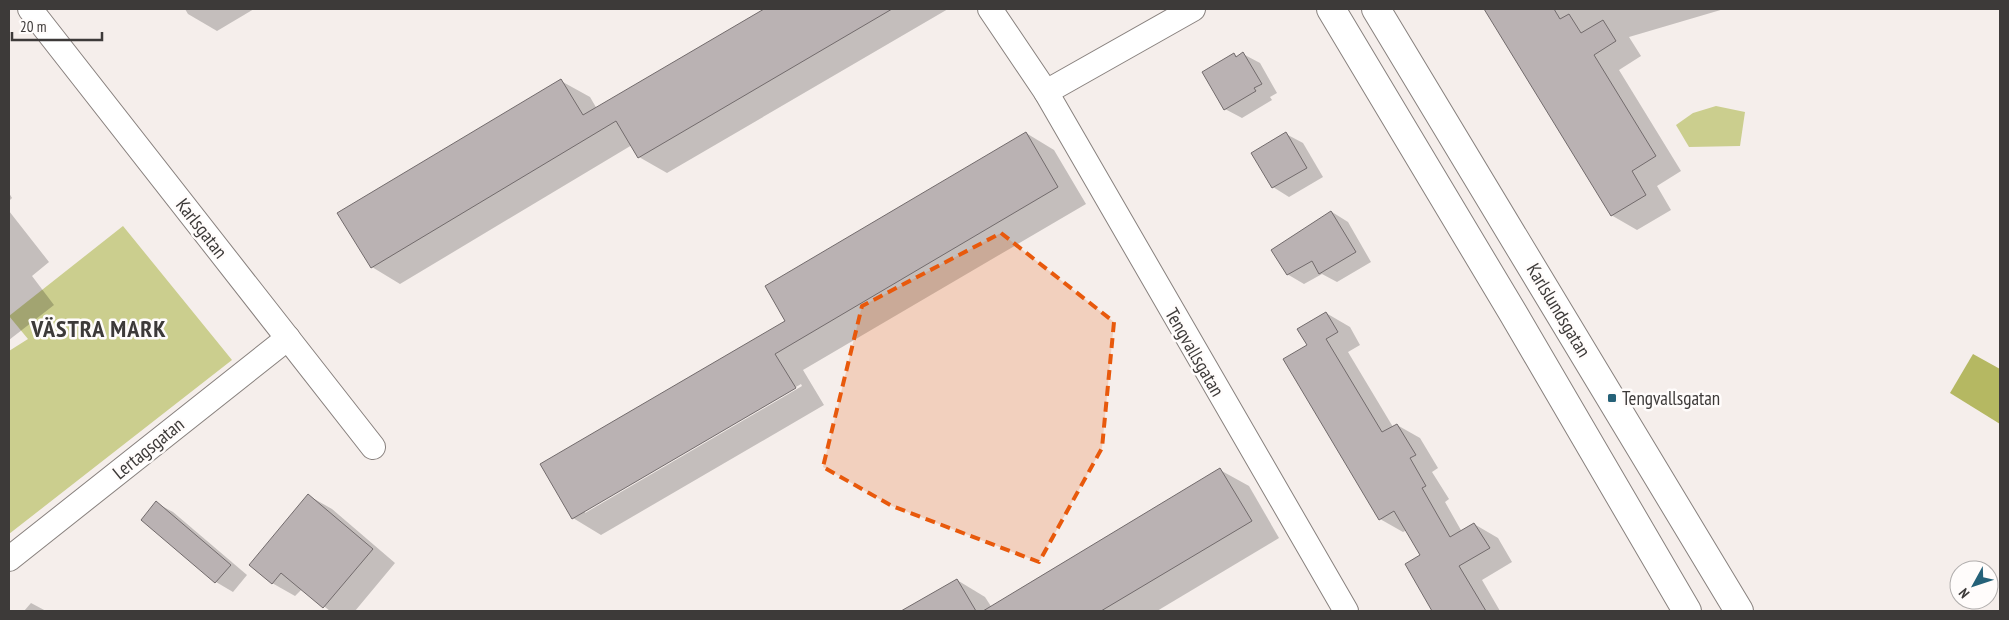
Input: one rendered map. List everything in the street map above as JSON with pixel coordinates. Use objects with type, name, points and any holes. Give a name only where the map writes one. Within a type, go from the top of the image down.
[{"type":"main road","points":[[1331,9],[1524,330],[1687,611]]},
{"type":"main road","name":"Karlslundsgatan","points":[[1376,9],[1739,611]]},
{"type":"street","name":"Karlsgatan","points":[[30,9],[373,447]]},
{"type":"street","name":"Tengvallsgatan","points":[[990,9],[1046,92],[1346,611]]},
{"type":"street","points":[[1046,92],[1193,9]]},
{"type":"street","name":"Lertagsgatan","points":[[9,559],[288,338]]},
{"type":"highlighted area","points":[[1001,233],[1114,322],[1102,448],[1039,562],[892,506],[823,467],[862,306]]},
{"type":"green space","points":[[1716,106],[1745,112],[1740,146],[1689,147],[1676,125],[1693,113]]},
{"type":"green space","points":[[123,226],[232,360],[9,534],[9,351],[28,339],[9,316]]},
{"type":"green space","points":[[1973,354],[2000,369],[2000,424],[1950,393]]},
{"type":"building","points":[[764,9],[892,9],[638,158],[616,121],[371,268],[337,213],[561,79],[583,115]]},
{"type":"building","points":[[1484,9],[1554,9],[1560,19],[1569,14],[1581,33],[1603,20],[1616,41],[1594,55],[1656,156],[1632,171],[1646,195],[1611,216]]},
{"type":"building","points":[[1243,52],[1262,84],[1254,88],[1256,91],[1224,110],[1202,72],[1234,53],[1236,57]]},
{"type":"building","points":[[1026,132],[1058,187],[775,354],[796,388],[572,519],[540,464],[785,321],[765,286]]},
{"type":"building","points":[[1286,132],[1307,168],[1272,188],[1251,153]]},
{"type":"building","points":[[1331,211],[1356,252],[1319,274],[1312,261],[1287,275],[1271,250]]},
{"type":"building","points":[[1326,312],[1338,332],[1326,339],[1382,432],[1397,424],[1416,455],[1410,458],[1426,486],[1422,488],[1450,537],[1474,523],[1490,548],[1459,566],[1486,611],[1432,611],[1405,564],[1420,555],[1394,511],[1379,520],[1283,359],[1307,345],[1297,329]]},
{"type":"building","points":[[1220,468],[1252,521],[1101,611],[983,611]]},
{"type":"building","points":[[308,494],[373,549],[323,608],[281,573],[272,584],[249,565]]},
{"type":"building","points":[[156,501],[231,565],[215,583],[141,520]]},
{"type":"building","points":[[957,579],[976,611],[901,611]]},
{"type":"place","name":"Tengvallsgatan","points":[[1612,398]]},
{"type":"district","name":"VÄSTRA MARK","points":[[99,329]]}]
